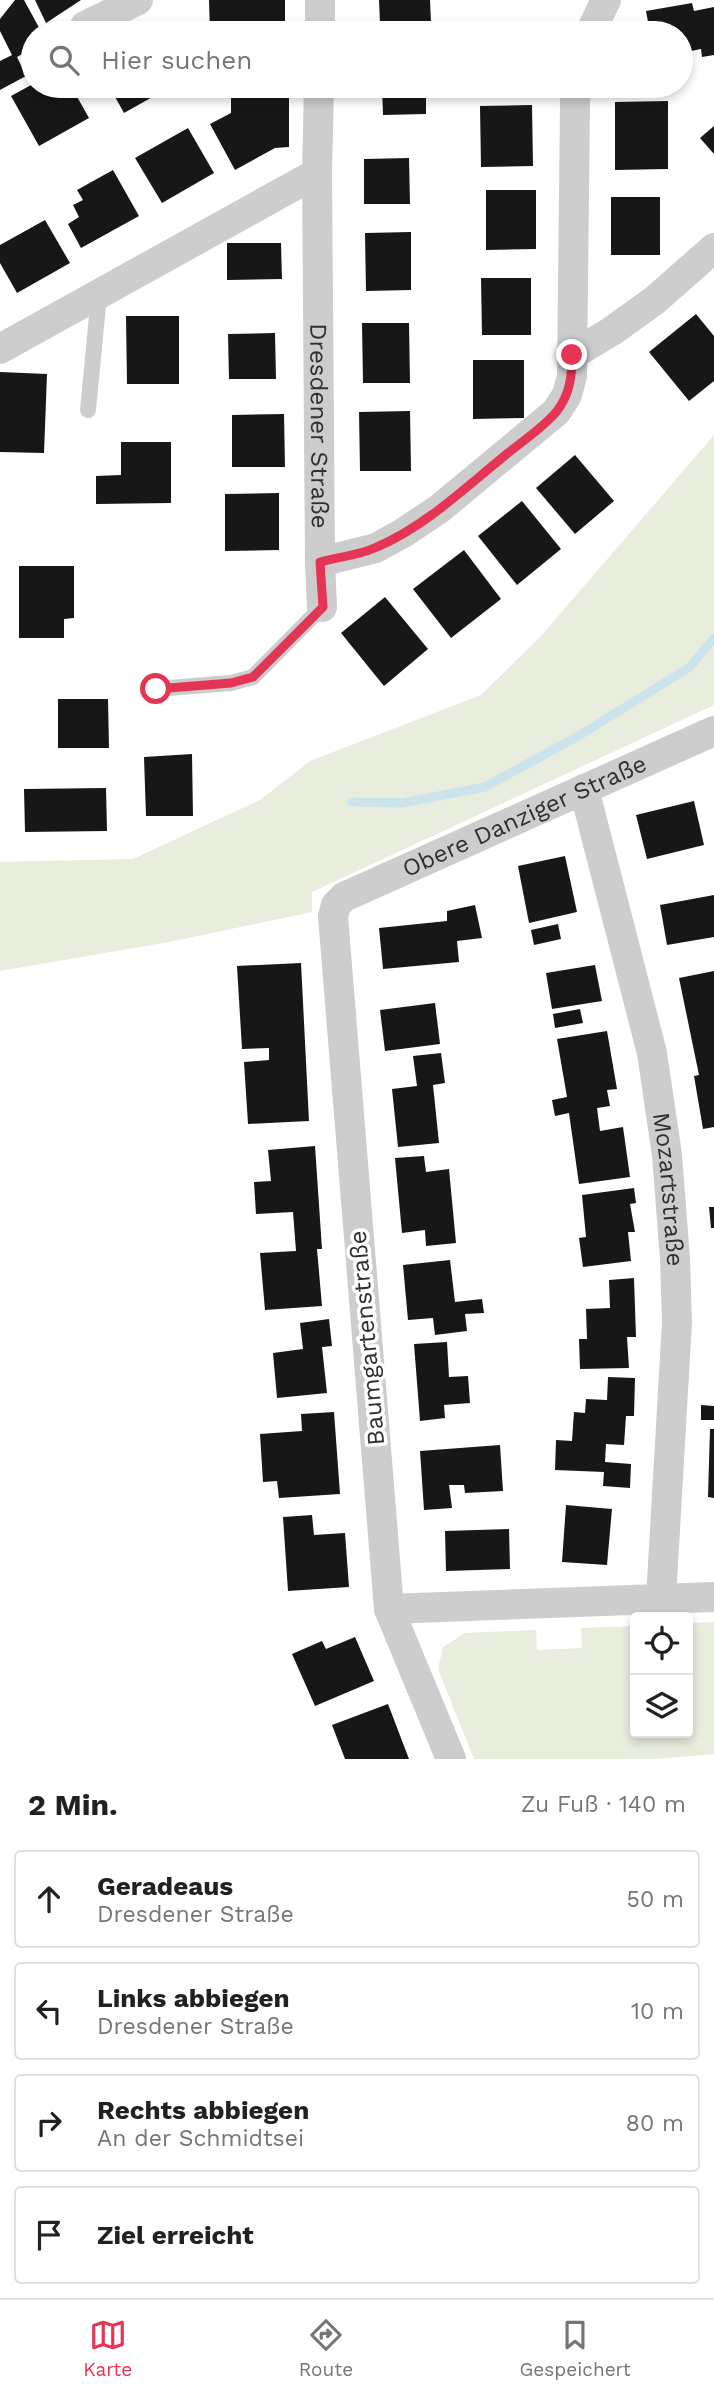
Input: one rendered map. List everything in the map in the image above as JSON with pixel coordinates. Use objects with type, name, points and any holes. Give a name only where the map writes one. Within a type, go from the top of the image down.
[{"type":"street","points":[[95,21],[138,0]]},
{"type":"street","points":[[320,0],[320,21]]},
{"type":"street","points":[[596,21],[607,0]]},
{"type":"street","name":"Dresdener Straße","points":[[318,98],[320,562],[323,607]]},
{"type":"street","points":[[320,562],[376,548],[439,509],[540,427],[556,412],[567,395],[572,376],[576,98]]},
{"type":"street","points":[[0,349],[317,173]]},
{"type":"street","points":[[572,355],[655,300],[714,248]]},
{"type":"street","name":"Obere Danziger Straße","points":[[336,905],[344,897],[714,731]]},
{"type":"street","name":"Mozartstraße","points":[[584,789],[652,1053],[667,1155],[677,1322],[662,1599]]},
{"type":"street","name":"Baumgartenstraße","points":[[336,905],[333,916],[389,1609],[451,1759]]},
{"type":"street","points":[[389,1609],[714,1597]]},
{"type":"lane","points":[[88,410],[99,295]]},
{"type":"lane","name":"Dresdener Straße","points":[[156,689],[231,683],[253,677],[323,607]]},
{"type":"shaded area","points":[[714,435],[714,705],[312,892],[312,912],[169,942],[0,971],[0,862],[133,859],[260,800],[310,761],[481,695],[542,635]]},
{"type":"shaded area","points":[[714,1622],[714,1754],[657,1759],[474,1759],[438,1669],[443,1647],[465,1633],[536,1630],[537,1650],[582,1648],[581,1628],[630,1626],[630,1738],[693,1738],[693,1623]]},
{"type":"building","points":[[15,0],[24,0],[35,21],[21,21],[21,55],[17,57],[21,65],[21,79],[0,90],[0,61],[12,55],[0,31],[0,19]]},
{"type":"building","points":[[35,0],[81,0],[49,21],[45,21]]},
{"type":"building","points":[[209,0],[285,0],[285,21],[210,21]]},
{"type":"building","points":[[379,0],[430,0],[431,21],[380,21]]},
{"type":"building","points":[[692,3],[694,11],[714,7],[714,55],[702,57],[701,49],[693,51],[693,21],[648,21],[646,11]]},
{"type":"building","points":[[21,91],[21,98],[78,98],[89,118],[39,146],[11,96]]},
{"type":"building","points":[[116,98],[151,98],[124,113]]},
{"type":"building","points":[[231,98],[289,98],[289,147],[275,148],[235,170],[210,124],[231,113]]},
{"type":"building","points":[[382,98],[426,98],[426,114],[383,115]]},
{"type":"building","points":[[668,101],[668,169],[615,170],[615,102]]},
{"type":"building","points":[[532,105],[533,166],[481,167],[480,106]]},
{"type":"building","points":[[714,126],[714,154],[700,138]]},
{"type":"building","points":[[188,128],[214,173],[162,203],[135,158]]},
{"type":"building","points":[[409,158],[410,204],[364,204],[364,159]]},
{"type":"building","points":[[113,170],[139,216],[81,248],[68,224],[79,217],[73,205],[83,200],[77,190]]},
{"type":"building","points":[[486,190],[536,190],[536,249],[486,250]]},
{"type":"building","points":[[611,197],[660,197],[660,255],[611,255]]},
{"type":"building","points":[[45,220],[70,263],[17,293],[0,263],[0,245]]},
{"type":"building","points":[[411,232],[411,290],[366,291],[365,233]]},
{"type":"building","points":[[227,243],[281,243],[282,279],[227,280]]},
{"type":"building","points":[[481,278],[531,278],[531,335],[482,335]]},
{"type":"building","points":[[696,314],[714,336],[714,381],[689,401],[649,352]]},
{"type":"building","points":[[126,316],[179,316],[179,384],[127,384]]},
{"type":"building","points":[[362,323],[409,323],[410,383],[363,383]]},
{"type":"building","points":[[275,333],[276,379],[229,379],[228,334]]},
{"type":"building","points":[[473,360],[524,360],[524,418],[473,419]]},
{"type":"building","points":[[0,372],[47,374],[44,453],[0,452]]},
{"type":"building","points":[[410,411],[411,471],[360,471],[359,412]]},
{"type":"building","points":[[284,414],[285,467],[232,467],[232,415]]},
{"type":"building","points":[[121,442],[171,442],[171,503],[96,504],[96,476],[121,475]]},
{"type":"building","points":[[575,455],[614,501],[575,534],[536,488]]},
{"type":"building","points":[[279,493],[279,550],[225,551],[225,494]]},
{"type":"building","points":[[522,501],[561,549],[517,585],[478,536]]},
{"type":"building","points":[[464,550],[501,599],[451,638],[413,589]]},
{"type":"building","points":[[19,566],[74,566],[74,618],[64,619],[64,638],[19,638]]},
{"type":"building","points":[[385,597],[428,649],[384,686],[341,633]]},
{"type":"building","points":[[58,699],[108,699],[109,748],[58,748]]},
{"type":"building","points":[[192,754],[193,816],[146,816],[144,757]]},
{"type":"building","points":[[106,788],[107,831],[25,832],[24,789]]},
{"type":"building","points":[[694,801],[704,845],[647,859],[636,815]]},
{"type":"building","points":[[565,856],[577,912],[529,923],[518,866]]},
{"type":"building","points":[[714,895],[714,937],[667,945],[660,905]]},
{"type":"building","points":[[475,905],[482,938],[457,941],[459,962],[383,969],[379,928],[447,921],[447,911]]},
{"type":"building","points":[[558,924],[561,939],[534,945],[531,930]]},
{"type":"building","points":[[301,963],[309,1121],[248,1124],[244,1062],[269,1060],[269,1048],[242,1049],[237,966]]},
{"type":"building","points":[[595,965],[602,1001],[552,1009],[546,973]]},
{"type":"building","points":[[714,971],[714,1127],[703,1129],[694,1076],[699,1075],[679,978]]},
{"type":"building","points":[[435,1003],[440,1044],[385,1051],[380,1010]]},
{"type":"building","points":[[580,1009],[583,1023],[555,1028],[553,1014]]},
{"type":"building","points":[[607,1031],[617,1089],[607,1090],[610,1106],[597,1108],[600,1131],[623,1127],[630,1177],[579,1184],[569,1113],[555,1116],[552,1100],[567,1097],[557,1039]]},
{"type":"building","points":[[441,1053],[445,1083],[433,1085],[439,1143],[398,1147],[392,1089],[417,1086],[413,1056]]},
{"type":"building","points":[[315,1146],[322,1249],[317,1249],[322,1306],[265,1310],[260,1253],[296,1251],[293,1212],[256,1214],[254,1182],[271,1181],[268,1150]]},
{"type":"building","points":[[424,1156],[426,1172],[449,1169],[456,1243],[426,1246],[425,1230],[402,1233],[395,1158]]},
{"type":"building","points":[[634,1188],[636,1203],[630,1204],[635,1232],[628,1232],[631,1261],[583,1267],[579,1238],[586,1237],[582,1195]]},
{"type":"building","points":[[709,1207],[714,1207],[714,1228],[711,1228]]},
{"type":"building","points":[[450,1260],[455,1302],[482,1299],[484,1313],[465,1314],[467,1331],[435,1335],[433,1318],[408,1320],[403,1265]]},
{"type":"building","points":[[634,1278],[636,1337],[627,1337],[629,1368],[580,1369],[579,1339],[587,1339],[586,1309],[610,1308],[609,1280]]},
{"type":"building","points":[[329,1319],[332,1346],[322,1347],[327,1393],[277,1398],[273,1353],[303,1349],[300,1323]]},
{"type":"building","points":[[447,1342],[449,1377],[468,1376],[470,1403],[444,1405],[445,1418],[420,1421],[414,1344]]},
{"type":"building","points":[[608,1377],[635,1378],[634,1416],[626,1416],[624,1445],[606,1444],[605,1462],[631,1464],[630,1488],[603,1486],[604,1472],[555,1470],[556,1440],[572,1441],[574,1412],[585,1413],[586,1399],[607,1400]]},
{"type":"building","points":[[701,1405],[714,1406],[714,1420],[701,1420]]},
{"type":"building","points":[[334,1412],[340,1494],[279,1498],[277,1481],[263,1482],[260,1434],[302,1431],[301,1414]]},
{"type":"building","points":[[710,1429],[714,1429],[714,1498],[708,1497]]},
{"type":"building","points":[[500,1445],[503,1491],[465,1493],[464,1485],[449,1485],[452,1508],[424,1510],[420,1451]]},
{"type":"building","points":[[566,1505],[612,1509],[607,1565],[562,1562]]},
{"type":"building","points":[[312,1515],[314,1535],[345,1533],[349,1587],[288,1591],[283,1517]]},
{"type":"building","points":[[509,1529],[510,1569],[446,1571],[445,1531]]},
{"type":"building","points":[[355,1637],[374,1681],[315,1706],[292,1654],[322,1641],[326,1649]]},
{"type":"building","points":[[388,1704],[409,1759],[345,1759],[332,1725]]},
{"type":"waterway","points":[[352,802],[402,803],[485,787],[580,735],[690,667],[714,638]]},
{"type":"route","points":[[156,689],[231,683],[253,677],[323,607],[320,562],[376,548],[403,533],[439,509],[540,427],[556,412],[567,395],[572,376],[572,355]]}]
